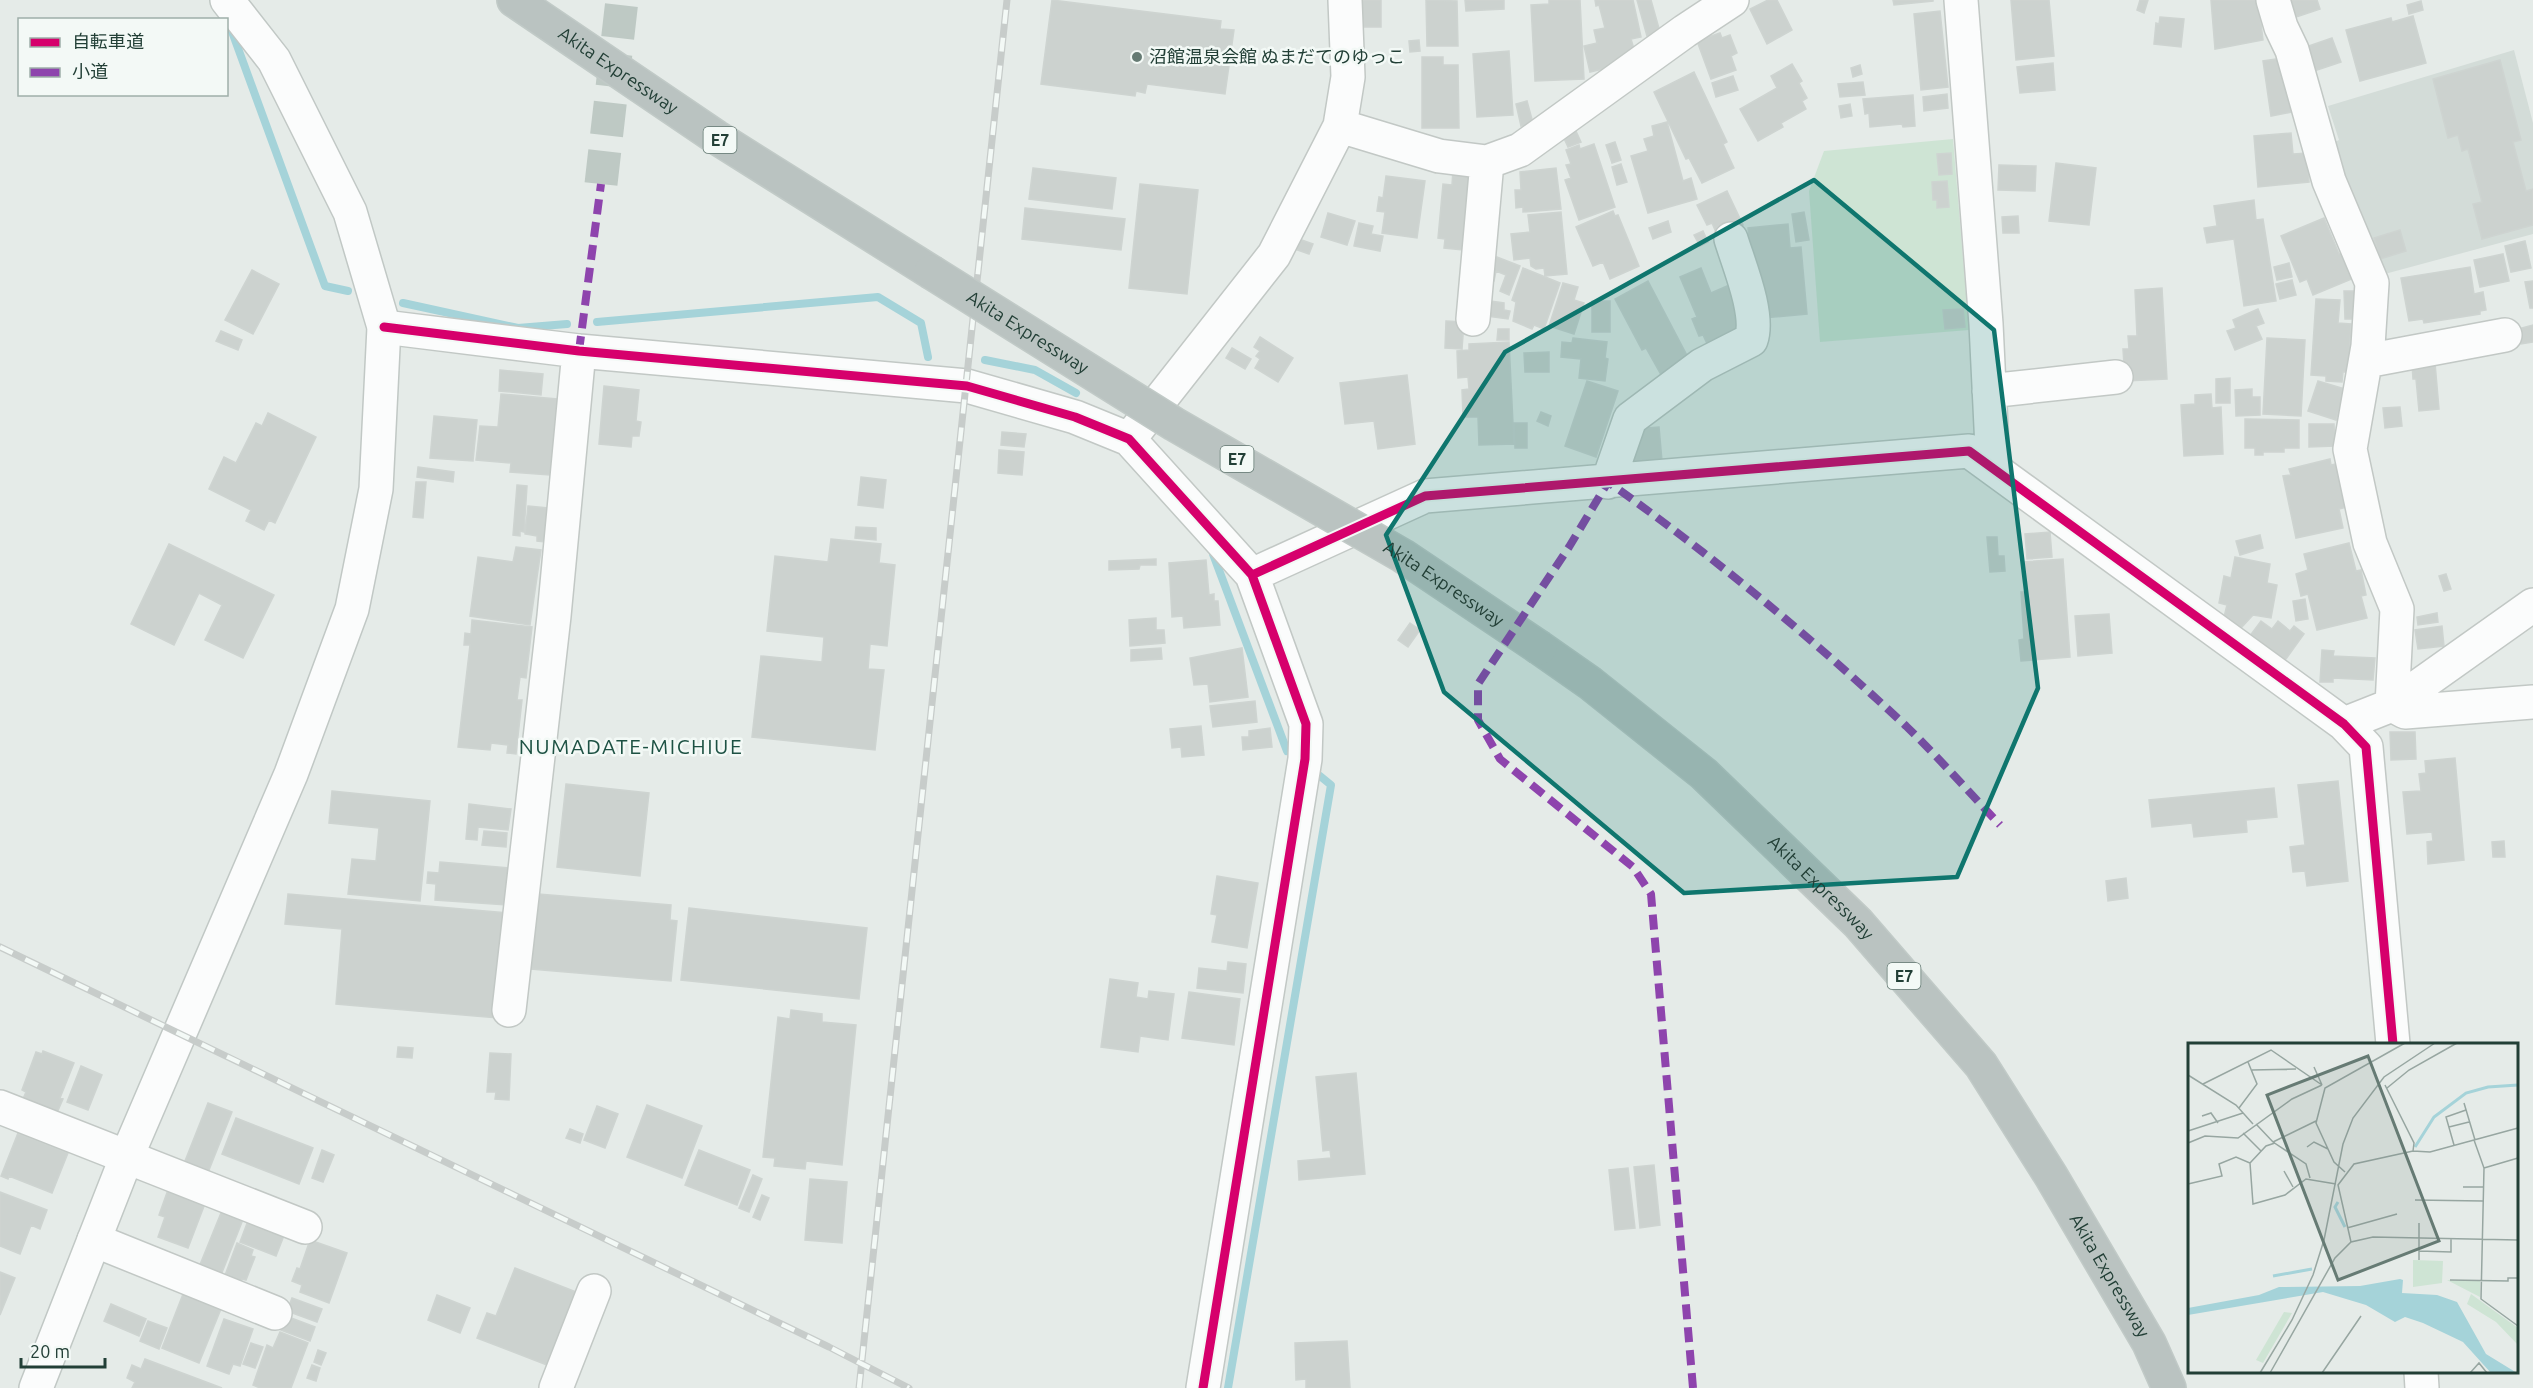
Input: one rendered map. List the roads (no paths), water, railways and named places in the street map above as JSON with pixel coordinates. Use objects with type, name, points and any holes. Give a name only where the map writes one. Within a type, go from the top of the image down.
[{"type":"highway","name":"Akita Expressway","points":[[514,0],[716,137],[1174,424],[1403,556],[1590,683],[1704,774],[1858,922],[1981,1065],[2051,1176],[2138,1323],[2169,1388]]},
{"type":"street","points":[[36,1388],[127,1156],[291,774],[352,609],[376,489],[384,327],[350,212],[274,60],[227,0]]},
{"type":"street","points":[[1129,439],[1274,255],[1340,126],[1348,77],[1345,0]]},
{"type":"street","points":[[1340,126],[1439,156],[1487,162],[1520,150],[1685,31],[1732,0]]},
{"type":"street","points":[[1961,0],[1986,324],[1993,468]]},
{"type":"street","points":[[2273,0],[2281,27],[2292,50],[2329,181],[2372,283],[2366,361],[2350,449],[2370,543],[2397,609],[2392,705]]},
{"type":"street","points":[[1473,319],[1487,162]]},
{"type":"street","points":[[1608,482],[1630,419],[1702,365],[1751,340],[1755,330],[1751,308],[1731,239]]},
{"type":"street","points":[[384,327],[579,351],[967,386],[1075,417],[1129,439],[1252,576],[1306,724],[1305,759],[1203,1388]]},
{"type":"street","points":[[2366,361],[2505,335]]},
{"type":"street","points":[[509,1010],[554,616],[579,351]]},
{"type":"street","points":[[1989,391],[2116,377]]},
{"type":"street","points":[[1252,576],[1425,496],[1969,451],[2344,724],[2366,747],[2393,1043]]},
{"type":"street","points":[[2344,724],[2392,705],[2533,605]]},
{"type":"street","points":[[2392,705],[2405,712],[2533,702]]},
{"type":"street","points":[[0,1107],[305,1227]]},
{"type":"street","points":[[94,1240],[275,1313]]},
{"type":"street","points":[[556,1388],[594,1291]]},
{"type":"street","points":[[2421,1373],[2422,1388]]},
{"type":"waterway","points":[[231,29],[325,286],[348,291]]},
{"type":"waterway","points":[[597,322],[878,297],[921,323],[928,357]]},
{"type":"waterway","points":[[403,303],[518,328],[567,324]]},
{"type":"waterway","points":[[985,360],[1035,370],[1076,393]]},
{"type":"waterway","points":[[1213,554],[1287,751]]},
{"type":"waterway","points":[[1228,1388],[1331,785],[1320,776]]},
{"type":"tunnel","points":[[601,184],[622,0]]},
{"type":"railway","points":[[859,1388],[1007,0]]},
{"type":"railway","points":[[0,947],[829,1347],[909,1388]]},
{"type":"place","name":"沼館温泉会館 ぬまだてのゆっこ","points":[[1137,57]]},
{"type":"district","name":"NUMADATE-MICHIUE","points":[[631,747]]}]
